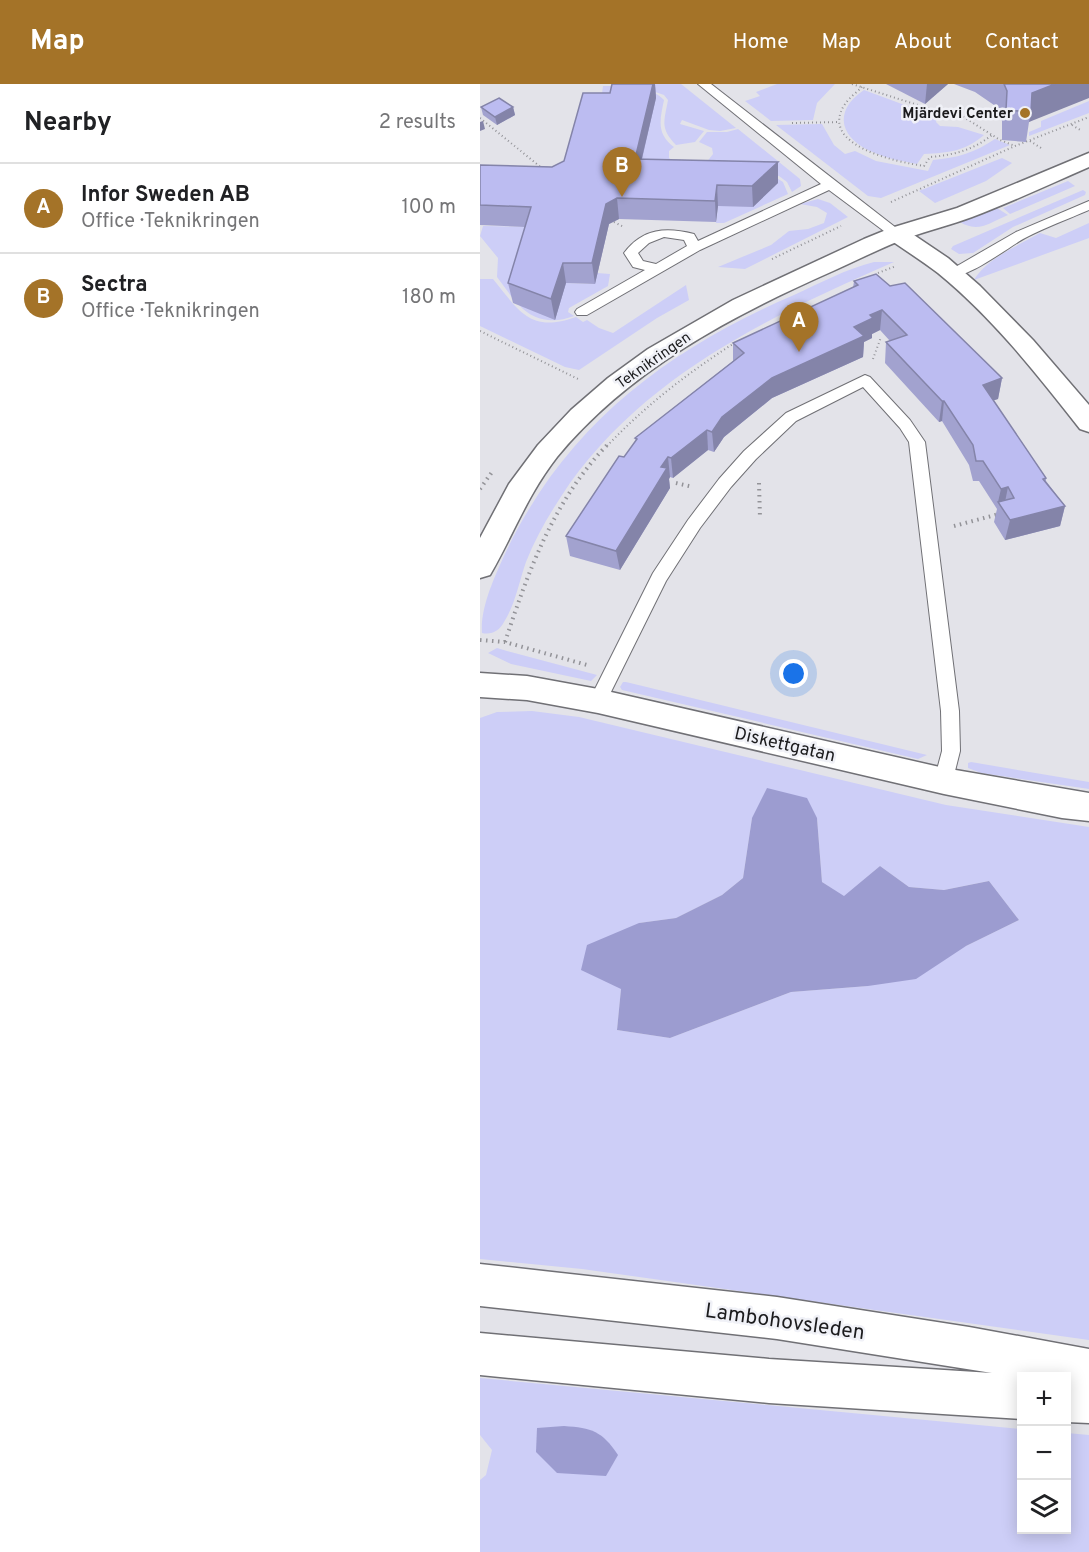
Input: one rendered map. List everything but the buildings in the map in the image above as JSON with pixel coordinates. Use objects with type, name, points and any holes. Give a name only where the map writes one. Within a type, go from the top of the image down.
[{"type":"street","name":"Teknikringen","points":[[897,234],[936,209],[1085,138]]},
{"type":"street","name":"Teknikringen","points":[[480,568],[495,534],[520,491],[546,455],[578,420],[632,373],[679,339],[801,275],[897,234],[948,218],[1089,159]]},
{"type":"street","points":[[897,234],[952,273],[1016,337],[1057,382],[1089,423]]},
{"type":"street","name":"Diskettgatan","points":[[480,684],[527,688],[598,701],[944,781],[1062,804],[1089,807]]},
{"type":"street","name":"Lambohovsleden","points":[[480,1285],[777,1318],[969,1348],[1089,1370]]},
{"type":"street","points":[[480,1354],[769,1381],[1017,1397]]},
{"type":"street","points":[[1071,1400],[1089,1401]]},
{"type":"lane","points":[[704,84],[830,185],[897,234]]},
{"type":"lane","points":[[582,312],[656,268],[695,248],[830,185]]},
{"type":"lane","points":[[952,273],[987,256],[1021,235],[1089,204]]},
{"type":"lane","points":[[656,268],[638,264],[631,253],[644,238],[670,231],[689,237],[695,248]]},
{"type":"lane","points":[[598,701],[640,610],[688,532],[725,483],[776,430],[808,407],[865,380],[894,411],[917,442],[950,711],[951,752],[944,781]]},
{"type":"path","points":[[852,84],[927,108],[962,116],[992,135],[1016,146]]},
{"type":"path","points":[[862,87],[842,106],[840,122],[842,132],[865,152],[883,159],[924,166],[930,157],[954,156],[972,150],[992,135]]},
{"type":"path","points":[[480,118],[545,170]]},
{"type":"path","points":[[753,124],[840,122]]},
{"type":"path","points":[[1071,124],[1085,138]]},
{"type":"path","points":[[1030,141],[1041,148]]},
{"type":"path","points":[[870,277],[924,254]]},
{"type":"path","points":[[480,331],[578,380]]},
{"type":"path","points":[[480,640],[505,642],[531,566],[545,534],[584,473],[602,451],[663,393],[738,342]]},
{"type":"path","points":[[928,532],[1003,513]]},
{"type":"shaded area","points":[[632,84],[681,84],[736,128],[720,131],[709,130],[682,120],[680,124],[704,131],[695,142],[676,145],[667,134],[664,124],[668,100],[664,95]]},
{"type":"shaded area","points":[[777,84],[835,84],[817,103],[813,120],[771,121],[745,101],[760,96],[756,92]]},
{"type":"shaded area","points":[[603,86],[643,89],[651,91],[664,100],[662,131],[664,137],[674,147],[669,151],[669,158],[677,163],[775,177],[783,182],[788,194],[724,223],[716,223],[718,206],[637,179],[601,101]]},
{"type":"shaded area","points":[[864,90],[937,117],[936,122],[940,126],[958,127],[984,135],[970,145],[956,150],[924,154],[917,164],[880,155],[854,141],[844,125],[847,107]]},
{"type":"shaded area","points":[[1089,101],[1089,113],[1029,136],[1029,132],[1041,127],[1041,121]]},
{"type":"shaded area","points":[[822,124],[834,145],[845,154],[855,151],[876,161],[928,171],[933,160],[965,154],[995,139],[1010,145],[881,198],[868,196],[776,125]]},
{"type":"shaded area","points":[[738,129],[800,179],[801,186],[792,192],[787,182],[779,176],[706,163],[713,154],[712,148],[699,142],[707,132],[727,132]]},
{"type":"shaded area","points":[[1002,158],[1012,163],[986,181],[935,203],[919,191]]},
{"type":"shaded area","points":[[1068,181],[1075,186],[1010,214],[1003,208]]},
{"type":"shaded area","points":[[1083,190],[1086,192],[1085,195],[1013,227],[973,253],[959,254],[951,249],[953,246]]},
{"type":"shaded area","points":[[818,199],[830,203],[848,217],[745,269],[718,267],[771,245],[789,231],[808,229],[824,223],[827,213],[817,207],[800,204]]},
{"type":"shaded area","points":[[997,208],[1008,215],[976,227],[957,220],[977,212]]},
{"type":"shaded area","points":[[1089,223],[1089,238],[974,280],[986,265],[1040,233],[1056,238]]},
{"type":"shaded area","points":[[483,226],[535,227],[514,300],[497,277],[498,258],[480,236]]},
{"type":"shaded area","points":[[874,262],[894,262],[759,326],[676,378],[637,409],[602,444],[570,483],[535,541],[504,622],[495,632],[482,633],[485,604],[492,584],[528,510],[588,431],[662,368],[703,341],[747,317],[833,277]]},
{"type":"shaded area","points":[[597,273],[610,274],[608,286],[569,308],[568,312],[574,316],[559,320],[537,318],[519,305],[566,283],[594,284]]},
{"type":"shaded area","points":[[480,279],[493,279],[519,310],[537,321],[560,321],[576,317],[583,322],[587,320],[613,333],[686,285],[689,300],[657,318],[579,370],[565,367],[480,326]]},
{"type":"shaded area","points":[[497,648],[597,675],[591,681],[511,664],[488,653]]},
{"type":"shaded area","points":[[623,682],[927,755],[918,759],[622,690],[620,687]]},
{"type":"shaded area","points":[[532,711],[579,717],[946,805],[1089,827],[1089,1340],[582,1269],[480,1259],[480,718],[497,712]],"holes":[[[752,818],[817,818],[822,882],[844,897],[880,866],[909,887],[944,890],[989,881],[1019,920],[966,946],[868,986],[791,992],[670,1038],[617,1030],[621,989],[639,923],[676,918],[722,895],[743,878]]]},
{"type":"shaded area","points":[[968,763],[1089,782],[1089,789],[981,773],[968,768]]},
{"type":"shaded area","points":[[767,788],[807,798],[817,818],[822,882],[844,896],[880,866],[909,887],[944,890],[989,881],[1019,920],[966,946],[916,979],[868,986],[791,992],[670,1038],[617,1030],[621,989],[581,970],[587,945],[639,923],[676,918],[722,895],[743,878],[752,818]]},
{"type":"shaded area","points":[[480,1378],[1017,1429],[1017,1534],[1071,1534],[1071,1433],[1089,1435],[1089,1552],[480,1552],[480,1480],[486,1475],[492,1450],[480,1435]]},
{"type":"shaded area","points":[[564,1426],[596,1432],[607,1441],[618,1455],[606,1476],[557,1473],[536,1452],[537,1428]]},
{"type":"place","name":"Mjärdevi Center","points":[[1025,113]]},
{"type":"place","name":"Sectra","points":[[622,197]]},
{"type":"place","name":"Infor Sweden AB","points":[[799,352]]}]
